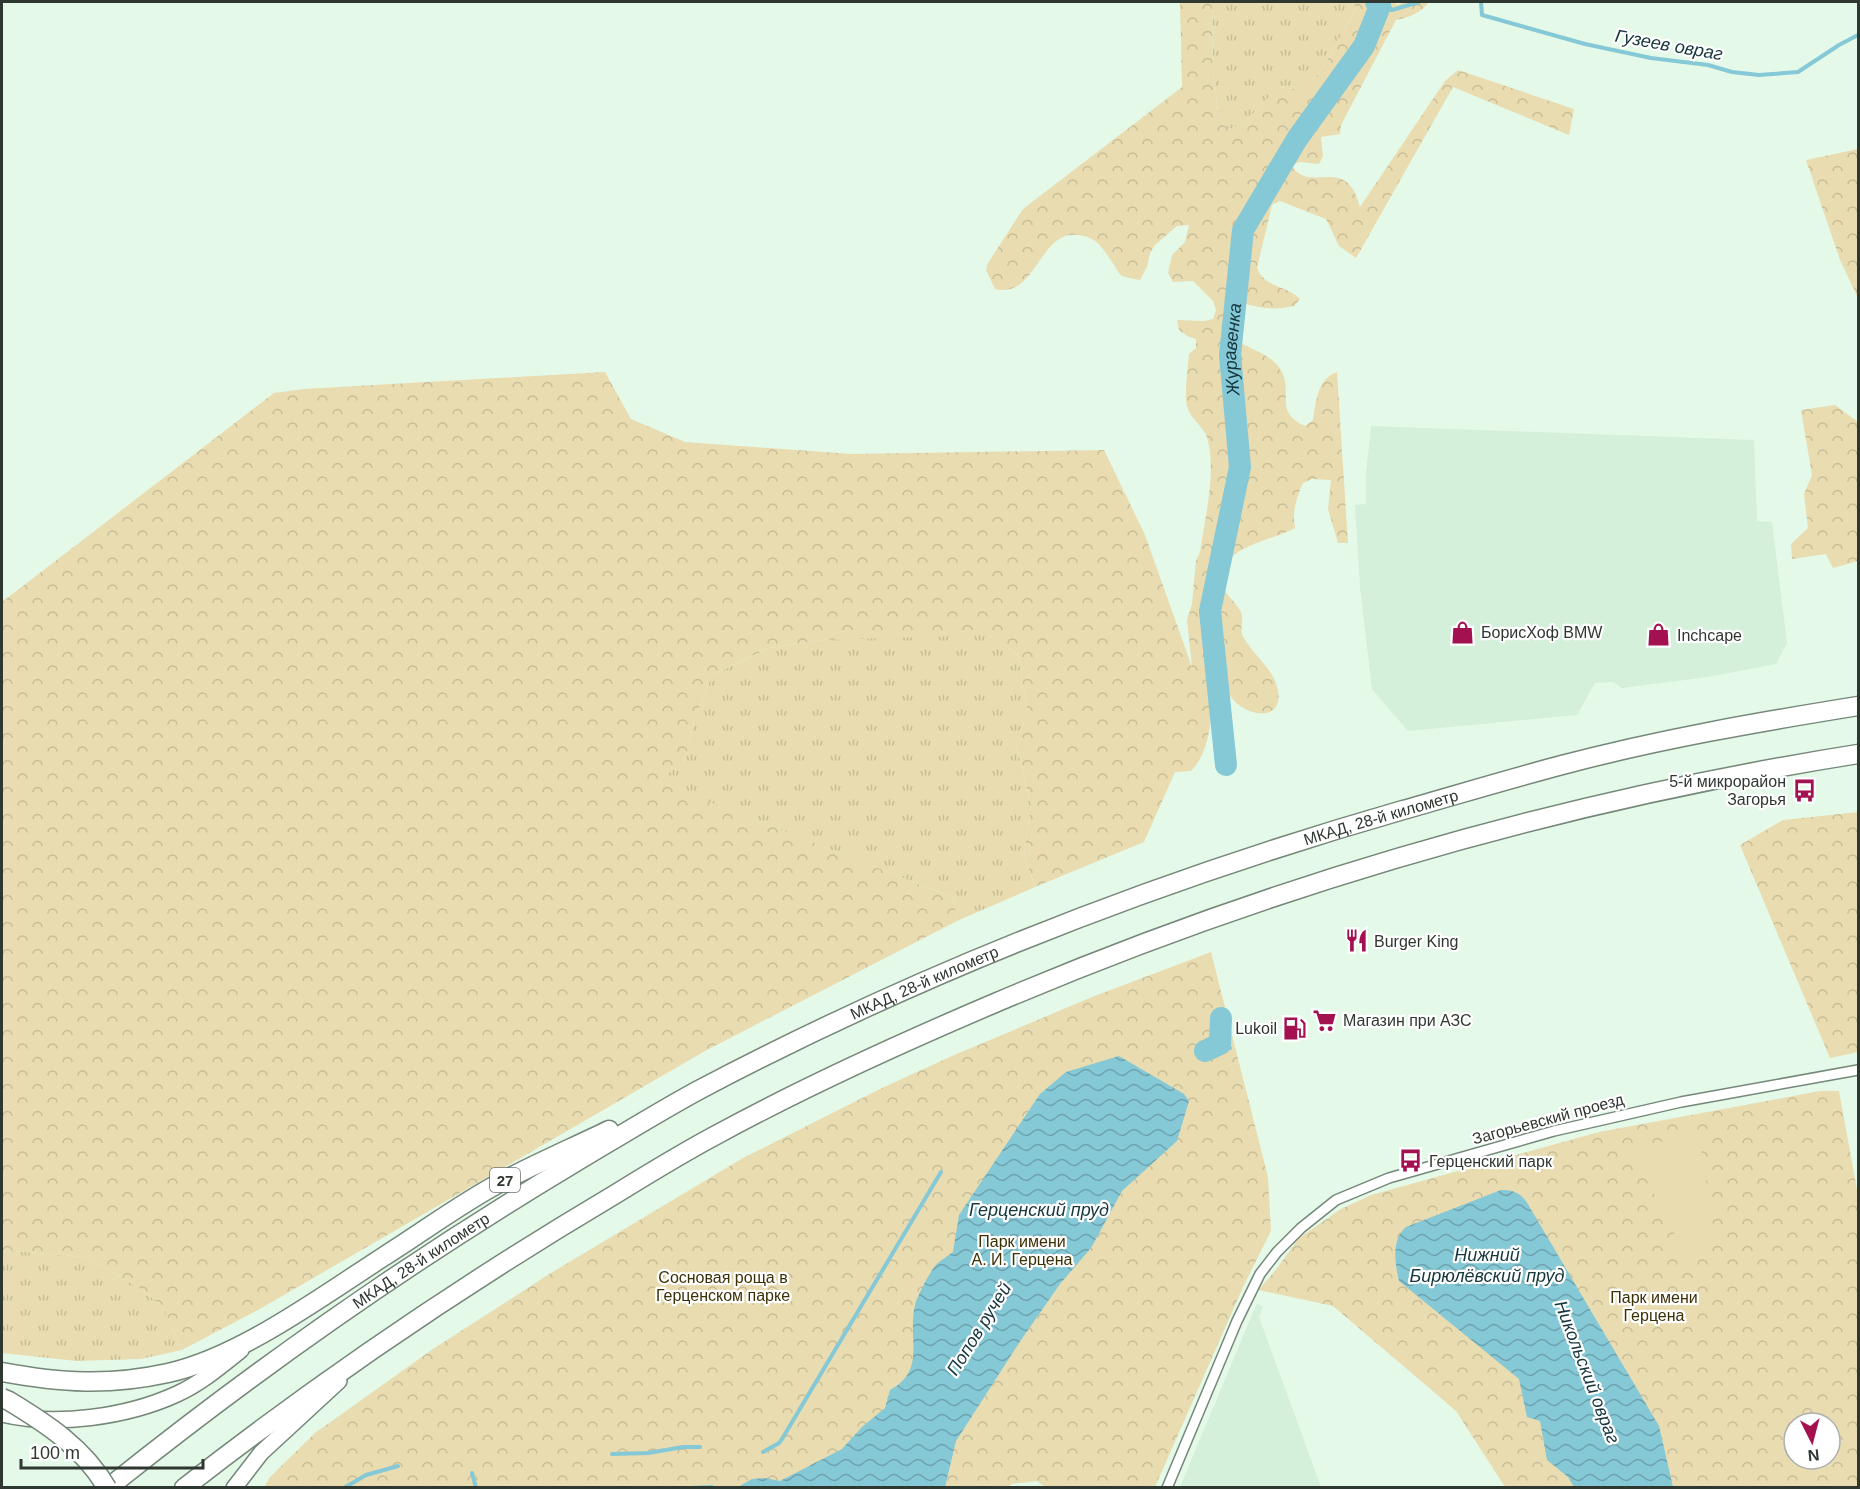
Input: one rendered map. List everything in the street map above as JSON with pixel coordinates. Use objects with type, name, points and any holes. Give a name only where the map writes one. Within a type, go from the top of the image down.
[{"type":"highway","name":"МКАД, 28-й километр","points":[[107,1488],[311,1334],[442,1244],[692,1094],[832,1022],[1043,931],[1262,852],[1561,765],[1691,735],[1858,706]]},
{"type":"highway","points":[[184,1488],[232,1450],[406,1324],[505,1260],[715,1135],[852,1065],[1061,975],[1188,927],[1360,869],[1573,810],[1722,777],[1858,754]]},
{"type":"highway","name":"27","points":[[2,1372],[46,1380],[89,1383],[129,1380],[170,1373],[206,1361],[265,1332],[501,1182],[761,1058]]},
{"type":"highway","points":[[2,1398],[52,1427],[78,1451],[107,1488]]},
{"type":"highway","points":[[192,1488],[232,1450]]},
{"type":"main road","points":[[234,1488],[261,1453],[339,1381],[406,1324]]},
{"type":"main road","points":[[2,1413],[54,1419],[99,1416],[137,1408],[178,1394],[212,1374],[265,1332]]},
{"type":"street","name":"Загорьевский проезд","points":[[1167,1488],[1242,1308],[1260,1274],[1277,1252],[1301,1228],[1336,1200],[1389,1178],[1565,1128],[1673,1104],[1858,1070]]},
{"type":"shaded area","points":[[1371,426],[1754,440],[1757,521],[1772,522],[1787,643],[1776,664],[1708,677],[1622,688],[1613,682],[1595,683],[1577,715],[1408,731],[1372,689],[1360,587],[1355,505],[1366,504],[1366,474]]},
{"type":"shaded area","points":[[1257,1303],[1263,1307],[1259,1317],[1321,1487],[1180,1487]]},
{"type":"green space","points":[[1180,2],[1212,2],[1213,69],[1219,121],[1229,129],[1242,125],[1279,87],[1305,90],[1322,69],[1356,9],[1353,2],[1394,2],[1397,5],[1404,2],[1429,2],[1415,14],[1396,20],[1341,125],[1340,134],[1321,137],[1323,156],[1319,164],[1300,162],[1291,165],[1299,173],[1308,177],[1337,178],[1346,182],[1354,191],[1360,207],[1445,81],[1458,70],[1574,109],[1569,135],[1453,87],[1356,258],[1339,246],[1326,219],[1280,201],[1272,205],[1257,268],[1265,280],[1300,299],[1294,306],[1282,308],[1264,308],[1246,304],[1233,318],[1228,336],[1264,354],[1276,363],[1284,377],[1289,414],[1305,426],[1313,420],[1321,386],[1330,375],[1337,372],[1348,543],[1338,543],[1328,509],[1331,480],[1312,479],[1303,483],[1298,494],[1294,511],[1295,528],[1254,544],[1234,555],[1223,572],[1224,589],[1242,615],[1242,635],[1275,680],[1279,698],[1276,706],[1271,711],[1255,713],[1238,704],[1226,687],[1218,654],[1208,654],[1212,699],[1205,747],[1191,771],[1175,772],[1144,842],[1035,887],[1024,854],[1031,804],[1016,743],[1028,713],[1018,655],[989,635],[822,640],[769,648],[712,675],[695,718],[684,763],[656,781],[954,898],[957,921],[705,1051],[258,1310],[182,1350],[162,1305],[136,1286],[85,1257],[2,1250],[2,602],[274,393],[304,389],[605,372],[631,419],[685,442],[852,454],[1104,450],[1145,535],[1192,667],[1187,620],[1192,604],[1196,561],[1200,552],[1207,511],[1211,468],[1207,436],[1191,415],[1186,401],[1189,354],[1196,348],[1196,339],[1179,330],[1177,320],[1213,319],[1216,310],[1213,301],[1193,281],[1173,282],[1168,273],[1172,255],[1185,242],[1189,225],[1177,226],[1155,245],[1140,280],[1122,276],[1095,241],[1077,235],[1064,237],[1054,243],[1029,275],[1020,284],[1009,289],[995,289],[986,270],[988,263],[1023,209],[1182,87]]},
{"type":"green space","points":[[1212,2],[1353,2],[1356,9],[1322,69],[1305,90],[1279,87],[1242,125],[1229,129],[1219,121],[1213,69]]},
{"type":"green space","points":[[1858,149],[1858,298],[1840,260],[1806,160]]},
{"type":"green space","points":[[1835,405],[1858,422],[1858,561],[1833,568],[1826,554],[1792,559],[1791,544],[1808,528],[1804,494],[1812,475],[1801,410]]},
{"type":"green space","points":[[924,635],[989,635],[1018,655],[1028,713],[1016,743],[1031,804],[1024,854],[1035,887],[957,921],[954,898],[655,781],[684,763],[695,718],[712,675],[769,648],[822,640]]},
{"type":"green space","points":[[1858,812],[1858,1052],[1830,1058],[1740,845],[1783,820]]},
{"type":"green space","name":"Парк имени А. И. Герцена","points":[[1211,952],[1268,1177],[1271,1231],[1244,1285],[1155,1487],[1045,1487],[1037,1481],[1012,1484],[1007,1488],[264,1488],[270,1477],[315,1433],[433,1349],[551,1273],[743,1158],[882,1088],[952,1056],[1092,997]]},
{"type":"green space","name":"Парк имени Герцена","points":[[1820,1091],[1839,1091],[1858,1195],[1858,1487],[1505,1487],[1456,1411],[1333,1306],[1258,1290],[1299,1238],[1341,1209],[1371,1195],[1599,1132]]},
{"type":"green space","points":[[1699,1136],[1716,1244],[1684,1253],[1632,1150],[1670,1139]]},
{"type":"green space","points":[[2,1250],[85,1257],[136,1286],[162,1305],[182,1350],[141,1359],[77,1361],[2,1353]]},
{"type":"water","name":"Герценский пруд","points":[[1119,1056],[1184,1094],[1189,1101],[1177,1141],[1122,1191],[1091,1248],[1060,1284],[1019,1343],[956,1441],[945,1487],[738,1487],[752,1479],[765,1478],[780,1481],[842,1449],[862,1427],[885,1408],[890,1390],[901,1382],[912,1363],[913,1317],[918,1296],[934,1267],[953,1252],[959,1215],[1040,1094],[1066,1072]]},
{"type":"water","name":"Нижний Бирюлёвский пруд","points":[[1501,1190],[1515,1192],[1526,1201],[1659,1426],[1673,1487],[1574,1487],[1568,1477],[1547,1460],[1540,1421],[1527,1417],[1519,1379],[1399,1281],[1395,1252],[1398,1238],[1406,1227]]},
{"type":"waterway","name":"Журавенка","points":[[1226,765],[1210,611],[1240,467],[1230,355],[1243,230],[1297,139],[1364,46],[1380,6],[1376,2]]},
{"type":"waterway","name":"Гузеев овраг","points":[[1380,6],[1392,10],[1419,2]]},
{"type":"waterway","name":"Гузеев овраг","points":[[1481,2],[1482,15],[1585,44],[1651,58],[1708,65],[1732,72],[1759,75],[1798,72],[1858,35]]},
{"type":"waterway","name":"Журавенка","points":[[1205,1051],[1220,1044],[1221,1018]]},
{"type":"waterway","name":"Никольский овраг","points":[[1220,1044],[1230,1048]]},
{"type":"waterway","points":[[763,1452],[782,1439],[941,1172]]},
{"type":"waterway","points":[[612,1454],[648,1453],[683,1447],[700,1447]]},
{"type":"waterway","points":[[344,1488],[366,1475],[398,1466]]},
{"type":"waterway","points":[[472,1473],[476,1488]]},
{"type":"waterway","points":[[690,1488],[712,1487]]},
{"type":"place","name":"БорисХоф BMW","points":[[1463,632]]},
{"type":"place","name":"Inchcape","points":[[1659,635]]},
{"type":"place","name":"5-й микрорайон Загорья","points":[[1804,790]]},
{"type":"place","name":"Burger King","points":[[1356,941]]},
{"type":"place","name":"Магазин при АЗС","points":[[1325,1020]]},
{"type":"place","name":"Lukoil","points":[[1295,1028]]},
{"type":"place","name":"Герценский парк","points":[[1411,1161]]},
{"type":"park label","name":"Сосновая роща в Герценском парке","points":[[723,1286]]},
{"type":"water label","name":"Попов ручей","points":[[979,1329]]}]
